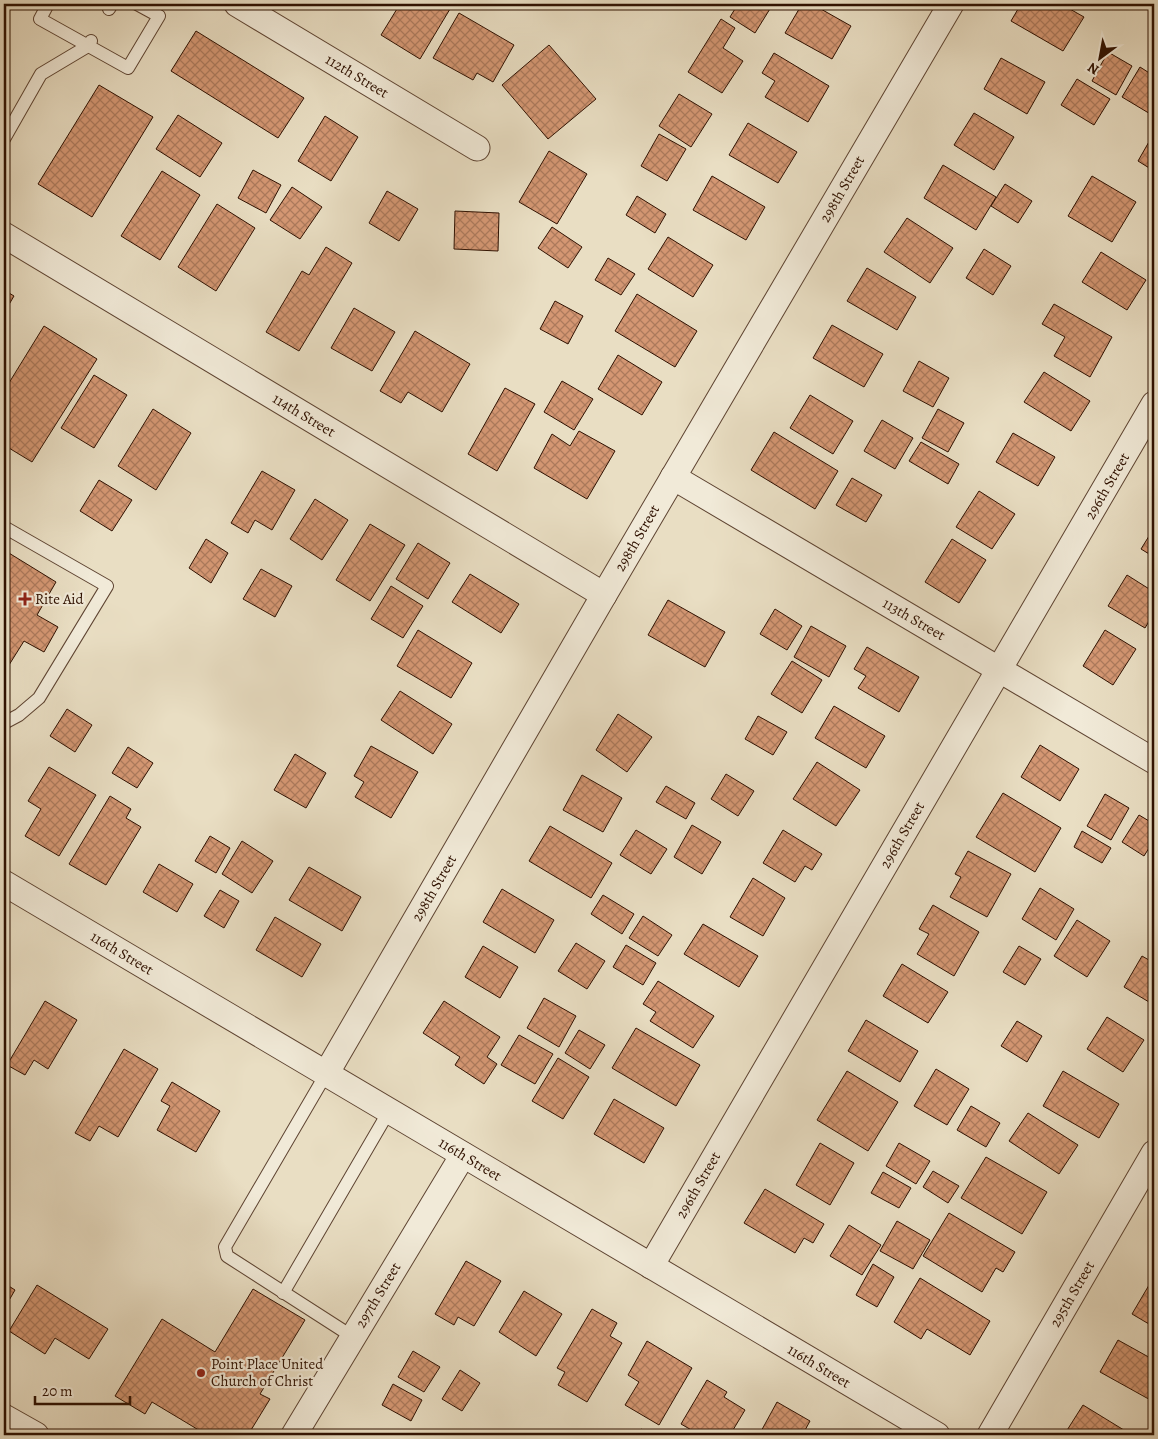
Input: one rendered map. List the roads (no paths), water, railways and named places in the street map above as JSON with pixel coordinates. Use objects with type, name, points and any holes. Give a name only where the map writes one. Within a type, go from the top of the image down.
[{"type":"street","name":"112th Street","points":[[236,4],[477,148]]},
{"type":"street","name":"298th Street","points":[[326,1074],[604,595],[951,4]]},
{"type":"street","name":"114th Street","points":[[4,235],[604,595]]},
{"type":"street","name":"296th Street","points":[[650,1266],[1154,404]]},
{"type":"street","name":"113th Street","points":[[673,478],[1154,761]]},
{"type":"street","name":"116th Street","points":[[4,883],[936,1435]]},
{"type":"street","name":"295th Street","points":[[990,1435],[1154,1153]]},
{"type":"street","name":"297th Street","points":[[294,1435],[463,1155]]},
{"type":"street","points":[[4,1418],[36,1435]]},
{"type":"lane","points":[[48,4],[40,19],[90,42],[128,68],[159,16],[137,4]]},
{"type":"lane","points":[[4,139],[7,125],[41,74],[90,42]]},
{"type":"lane","points":[[4,527],[107,586],[38,698],[19,715],[4,723]]},
{"type":"lane","points":[[326,1074],[225,1247],[227,1256],[353,1337]]},
{"type":"lane","points":[[283,1293],[389,1111]]},
{"type":"place","name":"Rite Aid","points":[[25,599]]},
{"type":"place","name":"Point Place United Church of Christ","points":[[201,1373]]}]
